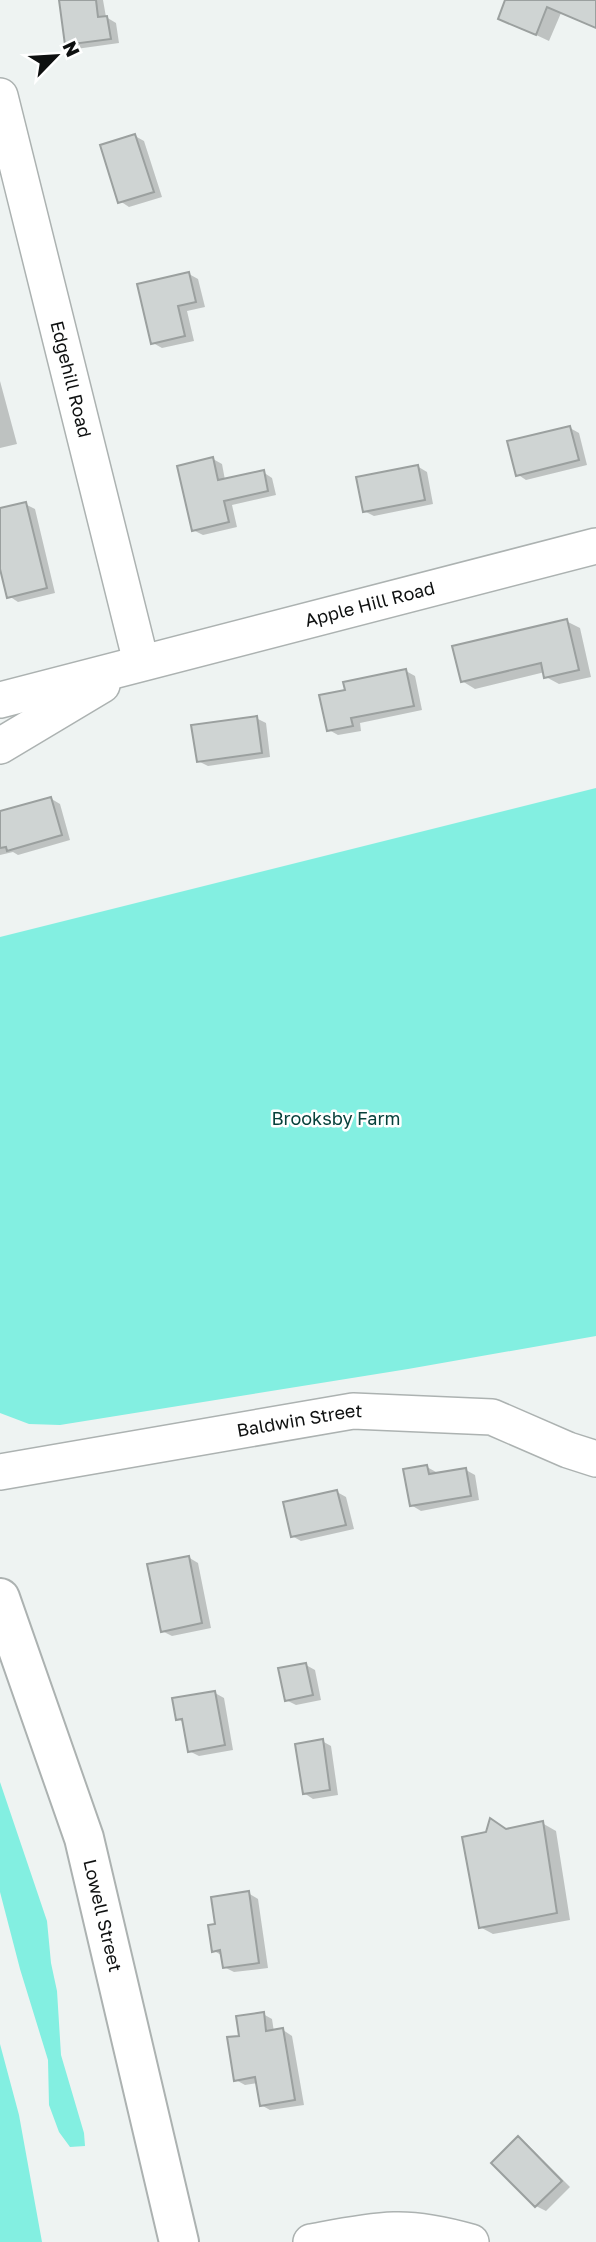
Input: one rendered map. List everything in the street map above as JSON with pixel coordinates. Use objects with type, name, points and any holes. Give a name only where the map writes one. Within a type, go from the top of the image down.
[{"type":"main road","name":"Lowell Street","points":[[0,1598],[85,1838],[179,2242]]},
{"type":"street","name":"Edgehill Road","points":[[0,96],[141,662]]},
{"type":"street","name":"Apple Hill Road","points":[[0,700],[596,546]]},
{"type":"street","name":"Apple Hill Road","points":[[0,746],[141,662]]},
{"type":"street","name":"Baldwin Street","points":[[0,1472],[353,1411],[492,1418],[596,1460]]},
{"type":"street","points":[[311,2242],[396,2230],[439,2233],[471,2242]]},
{"type":"green space","name":"Brooksby Farm","points":[[596,788],[596,1336],[60,1425],[29,1424],[0,1413],[0,937]]},
{"type":"green space","points":[[0,1782],[47,1921],[57,1991],[61,2055],[84,2133],[85,2146],[70,2147],[59,2132],[49,2105],[48,2060],[0,1892]]},
{"type":"green space","points":[[0,2044],[19,2115],[42,2242],[0,2242]]},
{"type":"building","points":[[59,0],[96,0],[98,17],[107,16],[111,39],[65,45]]},
{"type":"building","points":[[505,0],[596,0],[596,28],[547,7],[536,35],[498,19]]},
{"type":"building","points":[[135,134],[154,192],[118,203],[100,145]]},
{"type":"building","points":[[189,272],[196,302],[178,306],[185,336],[151,344],[137,284]]},
{"type":"building","points":[[570,426],[579,460],[516,476],[507,441]]},
{"type":"building","points":[[213,457],[218,480],[264,470],[268,491],[224,501],[229,522],[192,531],[177,466]]},
{"type":"building","points":[[418,465],[425,500],[363,512],[356,477]]},
{"type":"building","points":[[26,502],[47,588],[7,598],[0,569],[0,508]]},
{"type":"building","points":[[567,619],[579,670],[544,678],[541,663],[461,682],[452,646]]},
{"type":"building","points":[[406,669],[414,706],[351,718],[353,726],[327,731],[319,695],[345,690],[343,682]]},
{"type":"building","points":[[257,716],[262,753],[197,762],[191,725]]},
{"type":"building","points":[[51,797],[62,835],[7,851],[6,847],[0,848],[0,811]]},
{"type":"building","points":[[427,1465],[429,1474],[466,1468],[471,1496],[410,1506],[403,1469]]},
{"type":"building","points":[[337,1490],[346,1525],[291,1537],[283,1502]]},
{"type":"building","points":[[189,1556],[202,1623],[161,1632],[147,1564]]},
{"type":"building","points":[[306,1663],[313,1695],[285,1701],[278,1668]]},
{"type":"building","points":[[215,1691],[225,1745],[188,1752],[182,1719],[176,1720],[172,1698]]},
{"type":"building","points":[[323,1739],[330,1790],[303,1794],[295,1744]]},
{"type":"building","points":[[490,1818],[506,1829],[543,1821],[557,1913],[479,1928],[462,1837],[486,1832]]},
{"type":"building","points":[[249,1891],[259,1963],[223,1968],[220,1950],[212,1952],[208,1925],[215,1924],[211,1897]]},
{"type":"building","points":[[264,2012],[266,2031],[283,2028],[295,2100],[260,2106],[255,2077],[234,2081],[227,2037],[239,2036],[236,2016]]},
{"type":"building","points":[[518,2136],[562,2181],[535,2207],[491,2163]]}]
